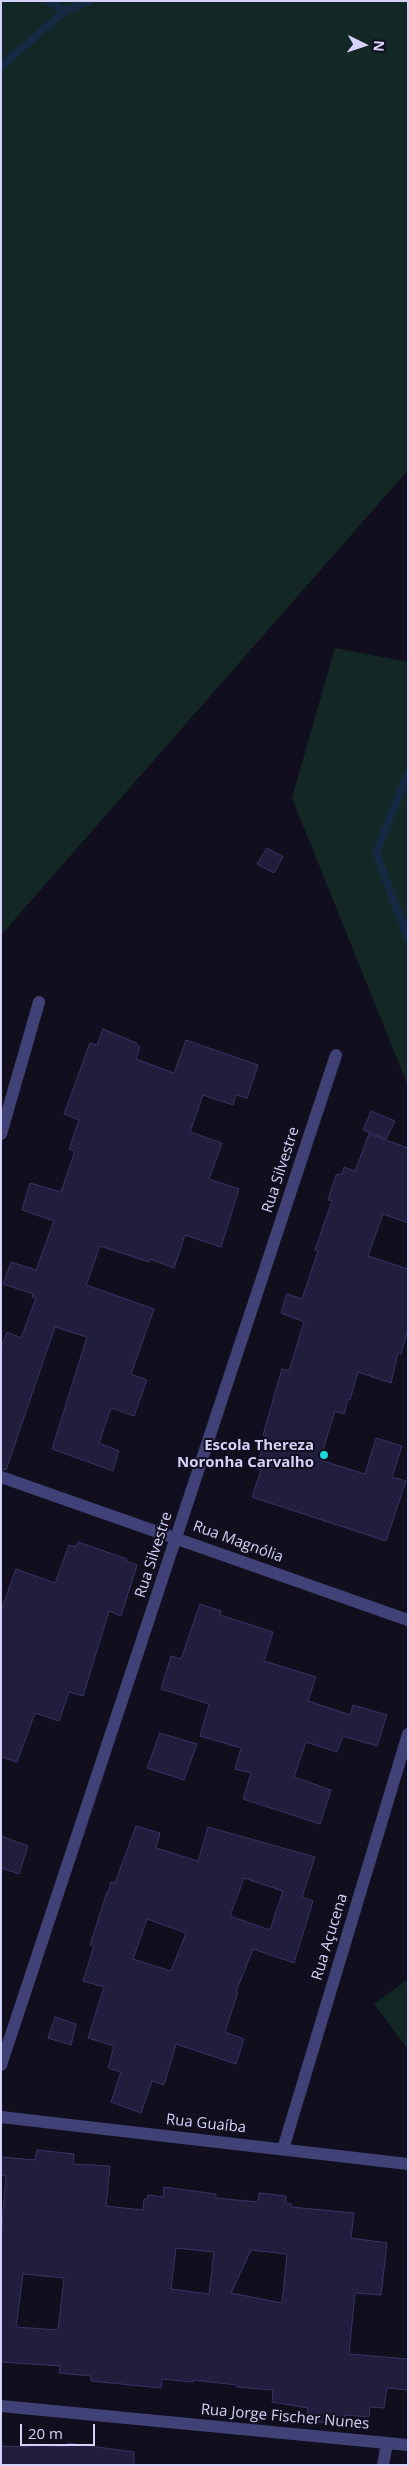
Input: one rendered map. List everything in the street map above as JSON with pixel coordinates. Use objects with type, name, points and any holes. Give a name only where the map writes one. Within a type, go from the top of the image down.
[{"type":"street","points":[[1,1134],[39,1002]]},
{"type":"street","name":"Rua Silvestre","points":[[1,2065],[336,1055]]},
{"type":"street","name":"Rua Magnólia","points":[[1,1476],[408,1620]]},
{"type":"street","name":"Rua Açucena","points":[[283,2149],[408,1734]]},
{"type":"street","name":"Rua Guaíba","points":[[1,2117],[408,2164]]},
{"type":"street","name":"Rua Jorge Fischer Nunes","points":[[1,2406],[408,2445]]},
{"type":"street","points":[[383,2465],[386,2443]]},
{"type":"green space","points":[[1,1],[408,1],[408,470],[1,935]]},
{"type":"green space","points":[[335,648],[408,662],[408,1086],[292,798]]},
{"type":"green space","points":[[408,1979],[408,2049],[374,2004]]},
{"type":"building","points":[[267,848],[283,857],[274,873],[257,864]]},
{"type":"building","points":[[103,1029],[136,1043],[140,1047],[136,1059],[174,1073],[186,1040],[258,1065],[247,1098],[236,1095],[233,1105],[203,1095],[190,1132],[222,1143],[209,1179],[239,1189],[221,1247],[185,1235],[174,1268],[150,1259],[149,1262],[100,1246],[86,1285],[154,1309],[131,1374],[147,1380],[134,1416],[111,1408],[99,1443],[119,1451],[113,1471],[52,1449],[87,1337],[55,1327],[6,1470],[1,1469],[1,1347],[7,1332],[21,1338],[36,1298],[32,1297],[33,1294],[3,1284],[11,1262],[36,1270],[54,1221],[22,1210],[30,1183],[61,1192],[75,1151],[69,1149],[79,1120],[64,1114],[90,1043],[97,1045]]},
{"type":"building","points":[[371,1111],[395,1121],[386,1139],[363,1130]]},
{"type":"building","points":[[369,1134],[408,1148],[408,1223],[383,1214],[368,1256],[408,1269],[408,1329],[401,1354],[398,1353],[391,1383],[358,1372],[344,1414],[335,1411],[320,1460],[365,1474],[376,1438],[402,1446],[392,1477],[406,1481],[386,1541],[252,1497],[261,1470],[256,1468],[266,1436],[263,1435],[282,1369],[289,1371],[304,1322],[281,1313],[287,1294],[302,1299],[318,1251],[315,1250],[332,1201],[328,1200],[336,1175],[342,1174],[344,1167],[355,1171]]},
{"type":"building","points":[[78,1542],[127,1559],[126,1561],[137,1565],[121,1616],[109,1611],[83,1696],[69,1692],[59,1721],[35,1713],[17,1762],[1,1757],[1,1611],[16,1569],[55,1583],[69,1545],[76,1547]]},
{"type":"building","points":[[200,1604],[221,1611],[220,1615],[273,1632],[264,1661],[316,1677],[308,1701],[350,1715],[353,1705],[387,1715],[377,1746],[343,1736],[337,1752],[306,1742],[294,1777],[331,1790],[320,1824],[243,1799],[251,1773],[235,1769],[241,1748],[200,1736],[209,1704],[161,1689],[171,1656],[181,1659]]},
{"type":"building","points":[[160,1733],[197,1744],[184,1780],[147,1768]]},
{"type":"building","points":[[136,1826],[160,1833],[156,1848],[198,1861],[208,1827],[315,1857],[302,1897],[313,1901],[294,1963],[253,1949],[236,1992],[238,1992],[225,2032],[244,2039],[236,2064],[176,2044],[164,2085],[152,2081],[141,2113],[111,2102],[121,2072],[108,2068],[114,2046],[88,2038],[104,1987],[83,1981],[94,1946],[90,1945],[107,1892],[111,1882],[115,1883]],"holes":[[[244,1878],[283,1891],[270,1930],[230,1916]],[[147,1919],[186,1933],[171,1971],[133,1959]]]},
{"type":"building","points":[[1,1836],[28,1846],[19,1874],[1,1868]]},
{"type":"building","points":[[55,2017],[76,2024],[71,2045],[48,2038]]},
{"type":"building","points":[[37,2150],[74,2154],[73,2164],[110,2166],[106,2206],[143,2210],[144,2199],[147,2199],[148,2195],[163,2197],[164,2187],[216,2194],[216,2198],[258,2202],[259,2193],[286,2196],[286,2203],[291,2204],[291,2207],[354,2213],[351,2238],[387,2243],[381,2295],[355,2293],[349,2354],[408,2359],[408,2390],[387,2388],[384,2408],[370,2407],[369,2417],[345,2415],[342,2424],[307,2421],[308,2408],[272,2402],[273,2390],[193,2380],[193,2382],[162,2379],[161,2388],[91,2381],[91,2376],[59,2373],[60,2366],[1,2362],[1,2237],[6,2176],[1,2175],[1,2157],[35,2160]],"holes":[[[176,2248],[214,2252],[209,2294],[171,2289]],[[251,2250],[287,2254],[282,2303],[231,2293]],[[23,2274],[64,2278],[58,2330],[16,2327]]]},
{"type":"building","points":[[68,2443],[134,2452],[134,2465],[1,2465],[1,2446],[30,2447],[30,2444],[67,2447]]},
{"type":"waterway","points":[[48,1],[65,11]]},
{"type":"waterway","points":[[1,66],[65,11],[89,1]]},
{"type":"waterway","points":[[408,773],[376,853],[408,938]]},
{"type":"place","name":"Escola Thereza Noronha Carvalho","points":[[324,1455]]}]
